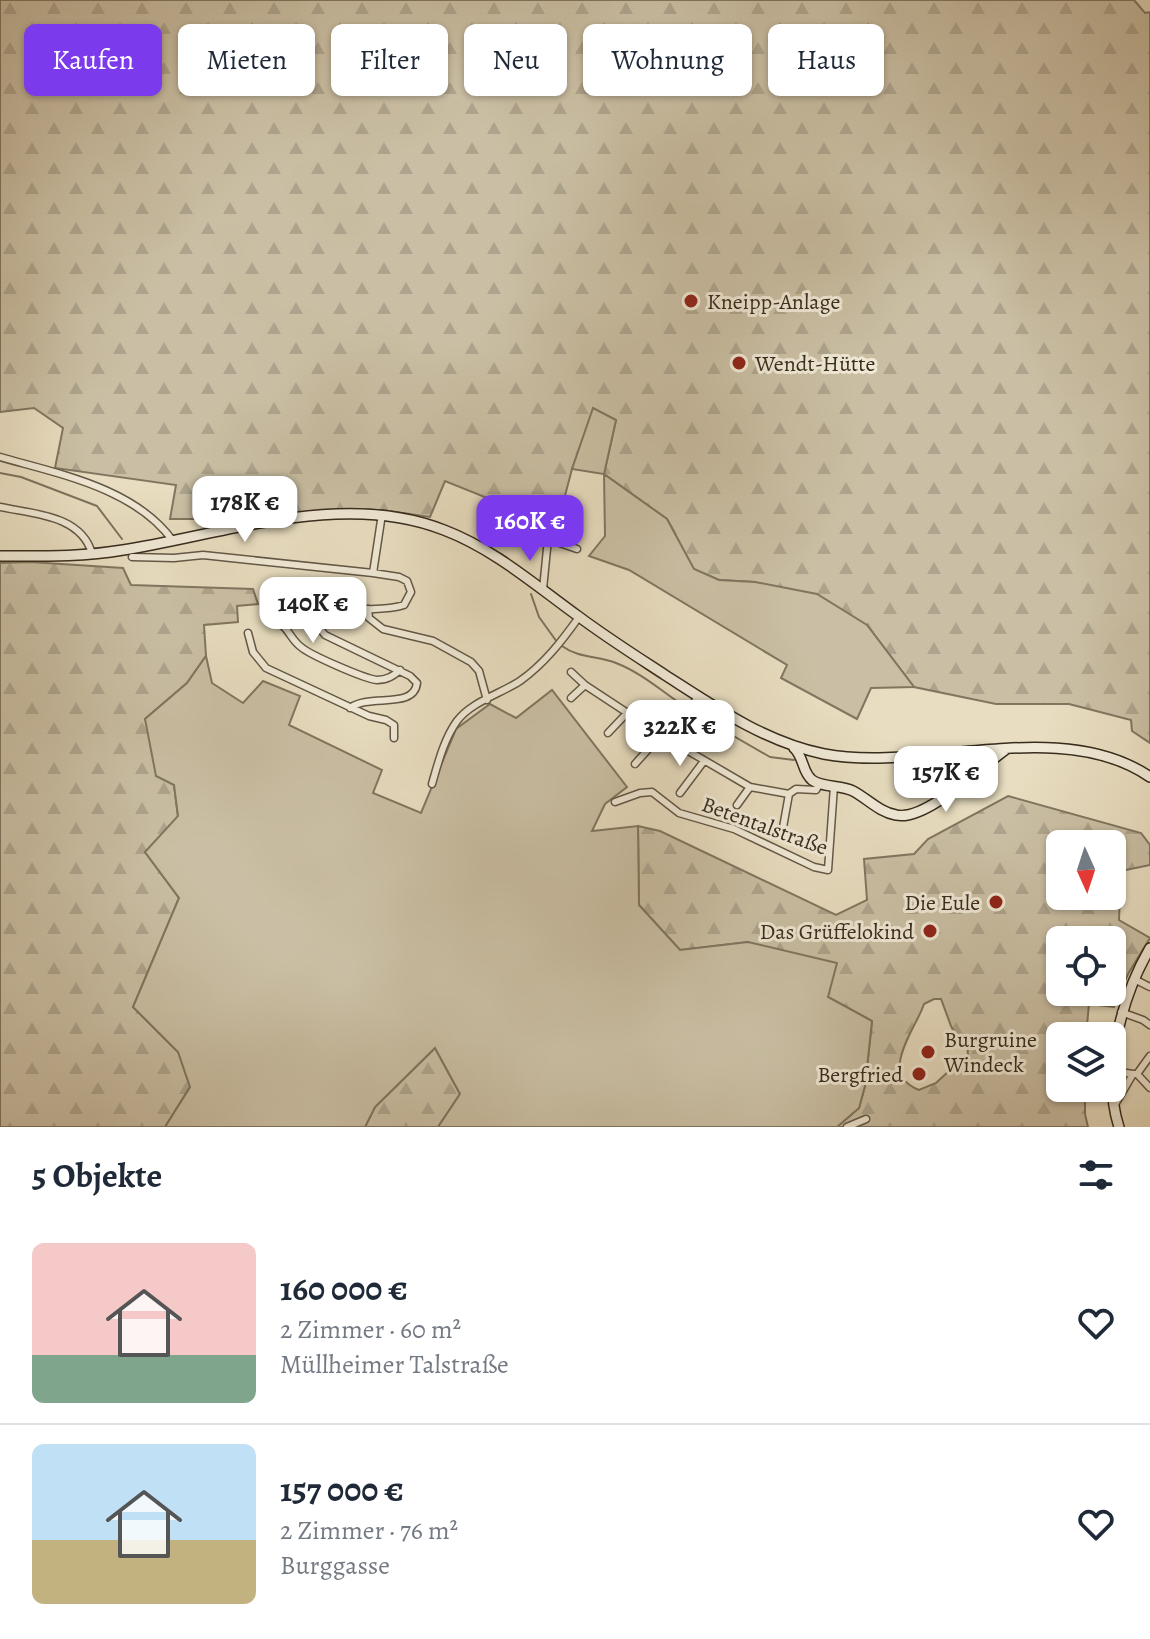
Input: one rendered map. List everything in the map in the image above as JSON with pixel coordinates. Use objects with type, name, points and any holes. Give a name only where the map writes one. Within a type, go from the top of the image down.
[{"type":"main road","points":[[0,556],[92,554],[327,514],[400,517],[444,530],[476,545],[698,696],[791,746],[873,759],[973,750],[1086,751],[1118,761],[1150,777]]},
{"type":"main road","points":[[791,746],[803,760],[807,775],[820,783],[855,792],[887,813],[907,817],[923,810],[1005,750]]},
{"type":"main road","points":[[973,750],[981,767]]},
{"type":"main road","points":[[803,760],[812,751]]},
{"type":"main road","points":[[1120,1022],[1134,979],[1150,948]]},
{"type":"main road","points":[[1114,1102],[1119,1127]]},
{"type":"street","points":[[0,457],[84,481],[128,500],[164,528],[173,541]]},
{"type":"street","points":[[0,507],[53,518],[76,527],[90,545],[92,554]]},
{"type":"street","points":[[373,573],[382,514]]},
{"type":"street","points":[[200,536],[203,555]]},
{"type":"street","points":[[543,589],[548,539],[577,549]]},
{"type":"street","points":[[132,557],[203,555],[404,578],[411,588],[410,598],[404,605],[349,610],[334,614],[322,623],[322,633],[400,670],[417,683],[409,697],[363,701],[350,708]]},
{"type":"street","points":[[368,609],[369,618],[383,629],[433,641],[471,662],[479,671],[487,700]]},
{"type":"street","points":[[432,784],[446,742],[459,719],[470,708],[523,678],[557,648],[579,617]]},
{"type":"street","points":[[274,621],[287,628],[306,651],[372,679],[384,680],[400,670]]},
{"type":"street","points":[[248,633],[253,652],[266,668],[350,708],[386,720],[394,725],[394,738]]},
{"type":"street","points":[[571,672],[585,685],[661,735],[750,787],[789,794]]},
{"type":"street","points":[[571,698],[585,685]]},
{"type":"street","points":[[672,741],[698,696]]},
{"type":"street","points":[[608,733],[628,712]]},
{"type":"street","points":[[635,764],[661,735]]},
{"type":"street","points":[[680,793],[704,761]]},
{"type":"street","points":[[782,833],[789,794],[796,789],[816,790],[820,783]]},
{"type":"street","name":"Betentalstraße","points":[[615,802],[624,796],[652,792],[679,813],[734,829],[814,867],[828,870],[834,786]]},
{"type":"street","points":[[737,805],[750,787]]},
{"type":"street","points":[[1134,979],[1150,987]]},
{"type":"street","points":[[1121,1012],[1150,1025]]},
{"type":"street","points":[[1114,1106],[1150,1056]]},
{"type":"street","points":[[1126,1073],[1135,1074],[1150,1088]]},
{"type":"street","points":[[847,1127],[866,1119]]},
{"type":"green space","points":[[0,0],[1134,0],[1145,13],[1150,12],[1150,743],[1132,731],[1131,720],[1069,704],[996,704],[914,687],[867,625],[755,582],[719,580],[693,569],[667,519],[604,474],[616,420],[594,409],[572,469],[557,526],[445,481],[430,517],[382,510],[235,519],[170,519],[176,485],[55,468],[63,428],[34,408],[0,412]]},
{"type":"green space","points":[[593,408],[616,420],[604,474],[572,469]]},
{"type":"green space","points":[[604,474],[667,519],[694,569],[719,580],[755,582],[817,594],[867,625],[914,687],[871,688],[857,719],[781,678],[787,665],[629,570],[589,556],[605,536]]},
{"type":"green space","points":[[0,563],[123,568],[131,585],[253,589],[258,604],[237,606],[238,622],[204,625],[206,656],[187,683],[145,719],[174,785],[178,817],[145,852],[179,898],[133,1007],[179,1053],[190,1087],[165,1127],[0,1127]]},
{"type":"green space","points":[[206,656],[212,683],[243,703],[263,681],[300,696],[289,725],[382,770],[373,793],[421,813],[456,729],[490,704],[516,718],[552,690],[627,787],[605,804],[592,831],[638,826],[639,905],[680,950],[748,942],[837,963],[828,997],[872,1021],[865,1086],[859,1108],[837,1127],[438,1127],[460,1094],[435,1048],[375,1107],[365,1127],[165,1127],[190,1087],[178,1052],[133,1007],[179,898],[145,852],[178,816],[174,785],[156,776],[145,719],[187,683]]},
{"type":"green space","points":[[1008,796],[1141,833],[1150,845],[1150,865],[1126,870],[1126,830],[1046,830],[1046,910],[1119,910],[1119,920],[1150,938],[1126,979],[1126,926],[1046,926],[1046,1006],[1089,1006],[1087,1022],[1046,1022],[1046,1102],[1085,1102],[1088,1127],[837,1127],[859,1108],[865,1086],[872,1021],[828,997],[748,942],[680,950],[639,905],[638,826],[660,831],[836,915],[867,900],[864,859],[914,854],[928,839]],"holes":[[[941,999],[959,1041],[967,1041],[968,1056],[963,1070],[950,1070],[936,1083],[919,1090],[907,1083],[901,1073],[900,1062],[924,1004]]]},
{"type":"green space","points":[[435,1048],[460,1094],[438,1127],[365,1127],[375,1107]]},
{"type":"waterway","points":[[0,473],[21,477],[97,506],[122,539]]},
{"type":"waterway","points":[[531,594],[539,617],[557,642]]},
{"type":"waterway","points":[[562,646],[575,653],[626,667],[687,708]]},
{"type":"waterway","points":[[692,712],[770,757],[794,760]]},
{"type":"place","name":"Kneipp-Anlage","points":[[691,301]]},
{"type":"place","name":"Wendt-Hütte","points":[[739,363]]},
{"type":"place","name":"Die Eule","points":[[996,902]]},
{"type":"place","name":"Das Grüffelokind","points":[[930,931]]},
{"type":"place","name":"Burgruine Windeck","points":[[928,1052]]},
{"type":"place","name":"Bergfried","points":[[919,1074]]}]
